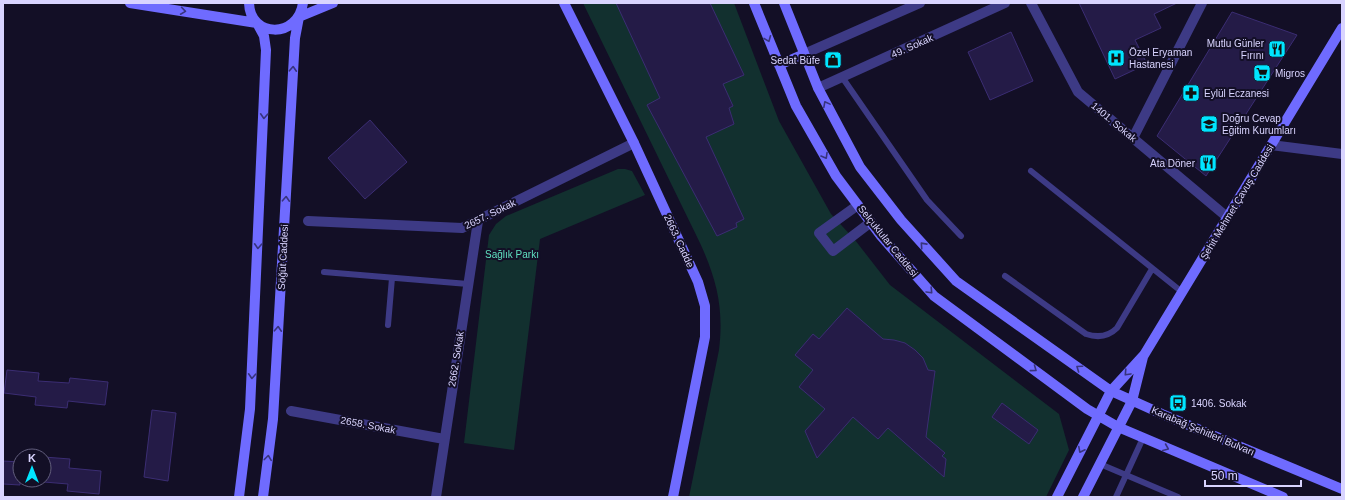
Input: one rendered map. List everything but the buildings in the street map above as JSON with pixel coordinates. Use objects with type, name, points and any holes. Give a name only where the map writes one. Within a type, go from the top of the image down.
[{"type":"main road","points":[[130,3],[258,23]]},
{"type":"main road","points":[[249,3],[252,16],[258,23],[264,28],[280,30],[287,28],[299,17],[333,3]]},
{"type":"main road","name":"Söğüt Caddesi","points":[[263,497],[273,419],[295,38],[303,3]]},
{"type":"main road","name":"2663. Cadde","points":[[564,3],[634,143],[698,282],[706,306],[706,337],[673,497]]},
{"type":"main road","name":"Selçuklular Caddesi","points":[[754,3],[796,106],[836,176],[870,222],[934,296],[1099,416],[1118,427]]},
{"type":"main road","points":[[784,3],[818,88],[860,167],[901,220],[956,281],[1111,391]]},
{"type":"main road","points":[[239,497],[250,409],[266,50],[264,36],[258,23]]},
{"type":"main road","name":"Şehit Mehmet Çavuş Caddesi","points":[[1099,416],[1111,391],[1144,355],[1342,28]]},
{"type":"main road","points":[[778,64],[804,54]]},
{"type":"main road","name":"Şehit Mehmet Çavuş Caddesi","points":[[1118,427],[1132,401],[1144,355]]},
{"type":"main road","name":"Karabağ Şehitleri Bulvarı","points":[[1111,391],[1132,401],[1341,486]]},
{"type":"main road","points":[[1057,497],[1099,416]]},
{"type":"main road","points":[[1083,497],[1118,427],[1283,497]]},
{"type":"street","points":[[804,54],[920,3]]},
{"type":"street","name":"49. Sokak","points":[[818,88],[1005,3]]},
{"type":"street","name":"1401. Sokak","points":[[1032,3],[1078,92],[1227,217]]},
{"type":"street","points":[[1132,138],[1202,3]]},
{"type":"street","name":"2657. Sokak","points":[[308,221],[462,228],[634,143]]},
{"type":"street","points":[[1271,145],[1342,154]]},
{"type":"street","points":[[858,205],[819,233],[832,251],[870,222]]},
{"type":"street","name":"2662. Sokak","points":[[436,497],[478,220]]},
{"type":"street","name":"2658. Sokak","points":[[291,411],[444,439]]},
{"type":"lane","points":[[842,78],[927,200],[961,236]]},
{"type":"lane","points":[[1031,171],[1182,292]]},
{"type":"lane","points":[[1005,276],[1086,334],[1098,337],[1109,335],[1117,328],[1152,269]]},
{"type":"lane","points":[[324,272],[468,284]]},
{"type":"lane","points":[[388,325],[392,278]]},
{"type":"lane","points":[[1116,497],[1142,438]]},
{"type":"lane","points":[[1100,464],[1178,497]]},
{"type":"green space","points":[[583,3],[734,3],[779,121],[831,214],[855,240],[890,285],[1059,414],[1069,450],[1046,497],[689,497],[719,350],[721,321],[718,295],[711,270],[700,243]]},
{"type":"green space","name":"Sağlık Parkı","points":[[618,169],[632,171],[645,195],[540,239],[514,450],[464,443],[489,235],[496,224],[506,216]]},
{"type":"place","name":"Mutlu Günler Fırını","points":[[1277,49]]},
{"type":"place","name":"Özel Eryaman Hastanesi","points":[[1116,58]]},
{"type":"place","name":"Sedat Büfe","points":[[833,60]]},
{"type":"place","name":"Migros","points":[[1262,73]]},
{"type":"place","name":"Eylül Eczanesi","points":[[1191,93]]},
{"type":"place","name":"Doğru Cevap Eğitim Kurumları","points":[[1209,124]]},
{"type":"place","name":"Ata Döner","points":[[1208,163]]},
{"type":"place","name":"1406. Sokak","points":[[1178,403]]}]
